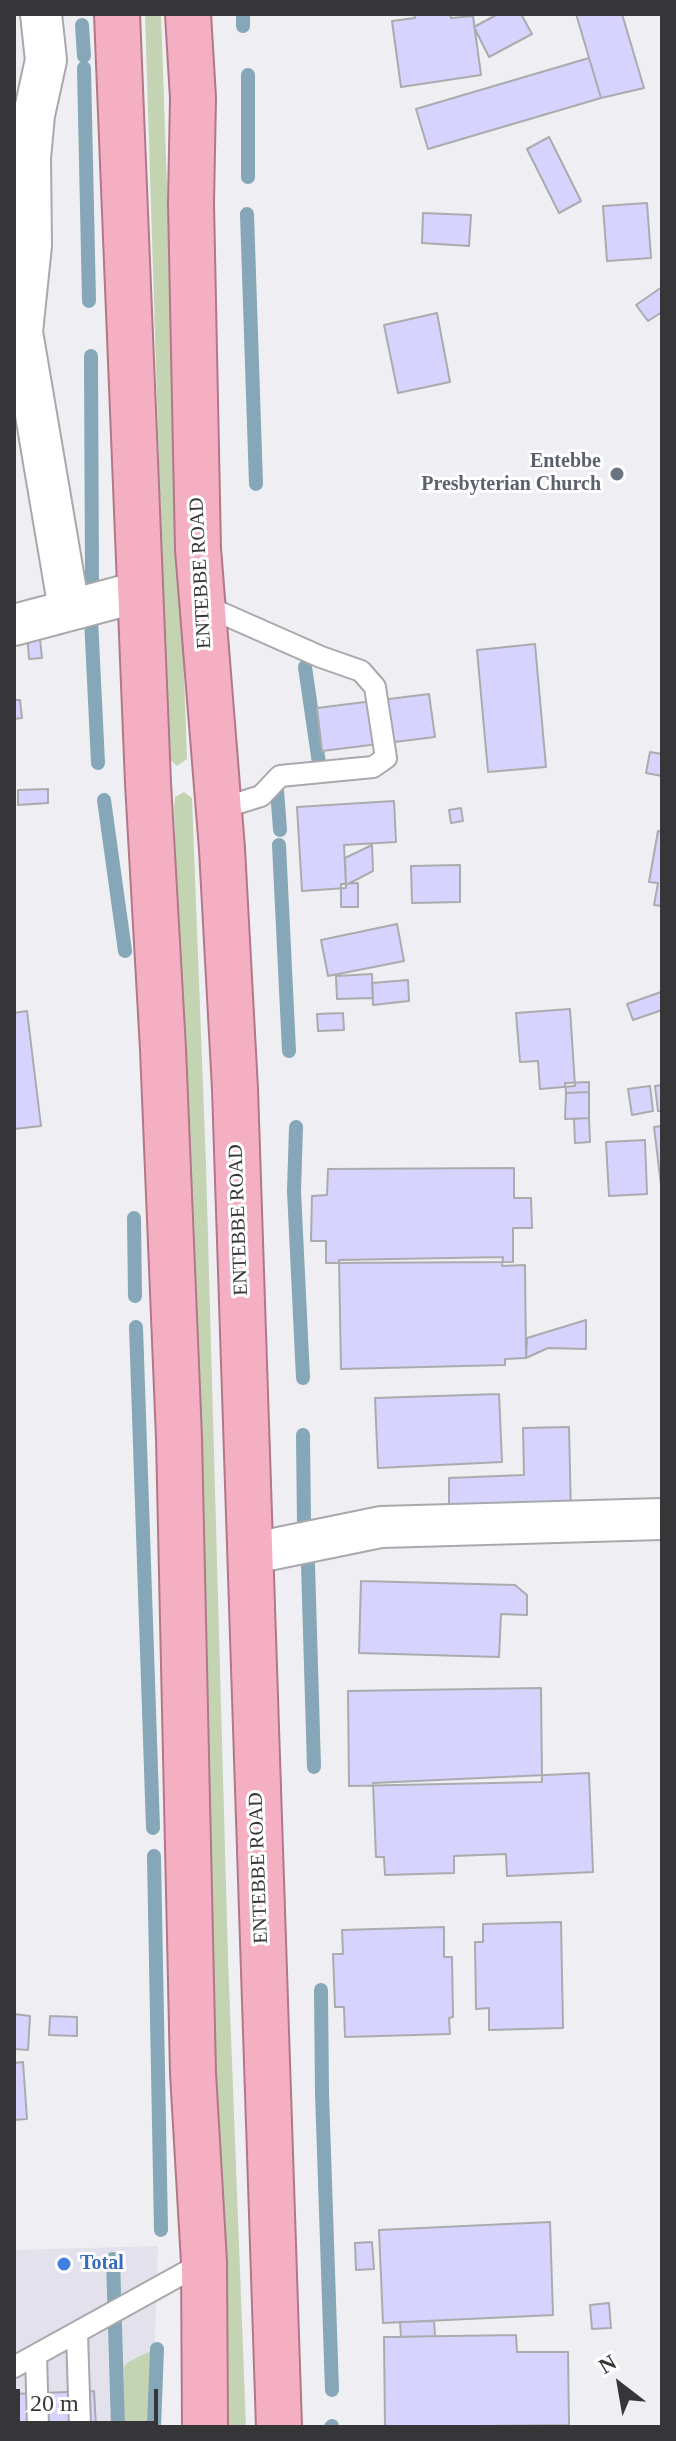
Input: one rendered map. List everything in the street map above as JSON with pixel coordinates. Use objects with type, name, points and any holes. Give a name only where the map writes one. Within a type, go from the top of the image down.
[{"type":"highway","points":[[117,14],[179,1438],[193,2073],[204,2262],[205,2427]]},
{"type":"highway","name":"ENTEBBE ROAD","points":[[188,14],[193,98],[191,203],[201,604],[219,809],[236,1110],[279,2427]]},
{"type":"street","points":[[41,14],[46,60],[34,115],[30,158],[31,245],[22,332],[69,609]]},
{"type":"street","points":[[14,625],[142,591]]},
{"type":"street","points":[[249,1554],[381,1527],[662,1519]]},
{"type":"lane","points":[[201,604],[321,657],[361,671],[375,687],[386,758],[373,767],[280,776],[261,796],[219,809]]},
{"type":"lane","points":[[14,2367],[204,2262]]},
{"type":"lane","points":[[77,2334],[80,2427]]},
{"type":"lane","points":[[36,2355],[38,2427]]},
{"type":"shaded area","points":[[158,2246],[152,2427],[14,2427],[14,2250]]},
{"type":"green space","points":[[145,14],[161,14],[187,759],[177,766],[169,759],[168,753]]},
{"type":"green space","points":[[184,792],[192,798],[206,1165],[228,1957],[246,2427],[224,2427],[174,807],[175,797]]},
{"type":"green space","points":[[151,2351],[150,2427],[124,2427],[124,2367]]},
{"type":"building","points":[[414,14],[450,14],[451,18],[473,16],[481,75],[401,87],[392,21],[415,18]]},
{"type":"building","points":[[498,14],[521,14],[532,34],[489,57],[474,27]]},
{"type":"building","points":[[576,14],[622,14],[644,88],[601,98]]},
{"type":"building","points":[[589,58],[601,98],[428,149],[416,109]]},
{"type":"building","points":[[549,137],[581,201],[559,213],[527,149]]},
{"type":"building","points":[[647,203],[651,258],[607,261],[603,206]]},
{"type":"building","points":[[423,213],[471,215],[469,246],[422,243]]},
{"type":"building","points":[[662,287],[662,312],[648,321],[636,305]]},
{"type":"building","points":[[437,313],[450,382],[398,393],[384,325]]},
{"type":"building","points":[[39,630],[42,658],[29,659],[27,632]]},
{"type":"building","points":[[535,644],[546,767],[488,772],[477,650]]},
{"type":"building","points":[[429,694],[435,737],[322,751],[317,708]]},
{"type":"building","points":[[14,700],[20,700],[22,718],[14,719]]},
{"type":"building","points":[[650,752],[662,754],[662,776],[646,773]]},
{"type":"building","points":[[48,789],[48,803],[18,805],[18,790]]},
{"type":"building","points":[[394,801],[396,842],[344,845],[346,888],[302,891],[297,807]]},
{"type":"building","points":[[461,808],[463,821],[451,823],[449,810]]},
{"type":"building","points":[[658,831],[662,832],[662,906],[654,905],[658,883],[649,882]]},
{"type":"building","points":[[372,845],[373,871],[346,885],[345,858]]},
{"type":"building","points":[[460,865],[460,902],[412,903],[411,866]]},
{"type":"building","points":[[358,883],[358,907],[341,907],[341,884]]},
{"type":"building","points":[[397,924],[404,961],[328,976],[321,940]]},
{"type":"building","points":[[372,974],[373,998],[337,999],[336,976]]},
{"type":"building","points":[[408,980],[409,1001],[373,1005],[372,983]]},
{"type":"building","points":[[661,992],[662,1010],[633,1020],[627,1004]]},
{"type":"building","points":[[570,1009],[575,1086],[540,1089],[538,1061],[520,1062],[516,1013]]},
{"type":"building","points":[[27,1011],[41,1126],[14,1129],[14,1013]]},
{"type":"building","points":[[343,1013],[344,1030],[318,1031],[317,1014]]},
{"type":"building","points":[[589,1082],[589,1092],[566,1093],[565,1083]]},
{"type":"building","points":[[662,1085],[662,1111],[658,1111],[655,1086]]},
{"type":"building","points":[[650,1086],[653,1111],[632,1115],[628,1089]]},
{"type":"building","points":[[589,1092],[589,1118],[565,1119],[566,1093]]},
{"type":"building","points":[[589,1118],[590,1142],[575,1143],[574,1119]]},
{"type":"building","points":[[662,1126],[662,1193],[654,1127]]},
{"type":"building","points":[[645,1140],[647,1194],[609,1196],[606,1142]]},
{"type":"building","points":[[514,1168],[514,1198],[531,1198],[532,1228],[513,1228],[513,1262],[326,1263],[326,1241],[311,1241],[312,1196],[327,1195],[328,1169]]},
{"type":"building","points":[[503,1257],[502,1266],[525,1265],[526,1358],[505,1359],[505,1365],[341,1369],[339,1260]]},
{"type":"building","points":[[586,1320],[586,1349],[548,1348],[526,1358],[527,1338]]},
{"type":"building","points":[[499,1394],[502,1462],[378,1468],[375,1398]]},
{"type":"building","points":[[569,1427],[571,1515],[449,1519],[449,1478],[524,1475],[523,1428]]},
{"type":"building","points":[[361,1581],[515,1585],[527,1595],[527,1615],[501,1614],[499,1657],[359,1653]]},
{"type":"building","points":[[541,1688],[542,1782],[349,1786],[348,1691]]},
{"type":"building","points":[[589,1773],[593,1872],[507,1876],[506,1854],[454,1856],[454,1873],[385,1875],[384,1857],[376,1857],[373,1783]]},
{"type":"building","points":[[561,1922],[563,2028],[489,2030],[489,2008],[476,2009],[475,1942],[483,1942],[483,1924]]},
{"type":"building","points":[[444,1927],[444,1957],[452,1957],[453,2017],[449,2018],[450,2034],[345,2037],[344,2007],[335,2007],[333,1954],[343,1954],[342,1930]]},
{"type":"building","points":[[14,2014],[30,2016],[28,2050],[14,2049]]},
{"type":"building","points":[[50,2016],[77,2017],[77,2036],[49,2035]]},
{"type":"building","points":[[23,2062],[27,2119],[14,2120],[14,2063]]},
{"type":"building","points":[[550,2222],[553,2315],[383,2323],[379,2230]]},
{"type":"building","points":[[372,2242],[374,2269],[356,2270],[355,2243]]},
{"type":"building","points":[[609,2303],[611,2328],[592,2329],[590,2305]]},
{"type":"building","points":[[434,2321],[435,2336],[401,2337],[400,2322]]},
{"type":"building","points":[[516,2335],[517,2352],[568,2352],[569,2425],[385,2427],[384,2337]]},
{"type":"building","points":[[94,2391],[96,2427],[14,2427],[14,2394]]},
{"type":"waterway","points":[[243,14],[243,26]]},
{"type":"waterway","points":[[82,25],[84,56]]},
{"type":"waterway","points":[[84,68],[89,301]]},
{"type":"waterway","points":[[248,75],[248,177]]},
{"type":"waterway","points":[[247,214],[256,484]]},
{"type":"waterway","points":[[91,356],[92,583]]},
{"type":"waterway","points":[[91,619],[98,763]]},
{"type":"waterway","points":[[305,667],[321,777]]},
{"type":"waterway","points":[[277,790],[280,830]]},
{"type":"waterway","points":[[104,800],[125,951]]},
{"type":"waterway","points":[[279,845],[289,1051]]},
{"type":"waterway","points":[[296,1127],[294,1191],[303,1378]]},
{"type":"waterway","points":[[134,1218],[135,1296]]},
{"type":"waterway","points":[[136,1327],[153,1828]]},
{"type":"waterway","points":[[303,1435],[314,1767]]},
{"type":"waterway","points":[[154,1856],[161,2230]]},
{"type":"waterway","points":[[321,1990],[332,2390]]},
{"type":"waterway","points":[[113,2259],[118,2427]]},
{"type":"waterway","points":[[154,2427],[157,2349]]},
{"type":"place","name":"Entebbe Presbyterian Church","points":[[617,474]]},
{"type":"place","name":"Total","points":[[64,2264]]}]
